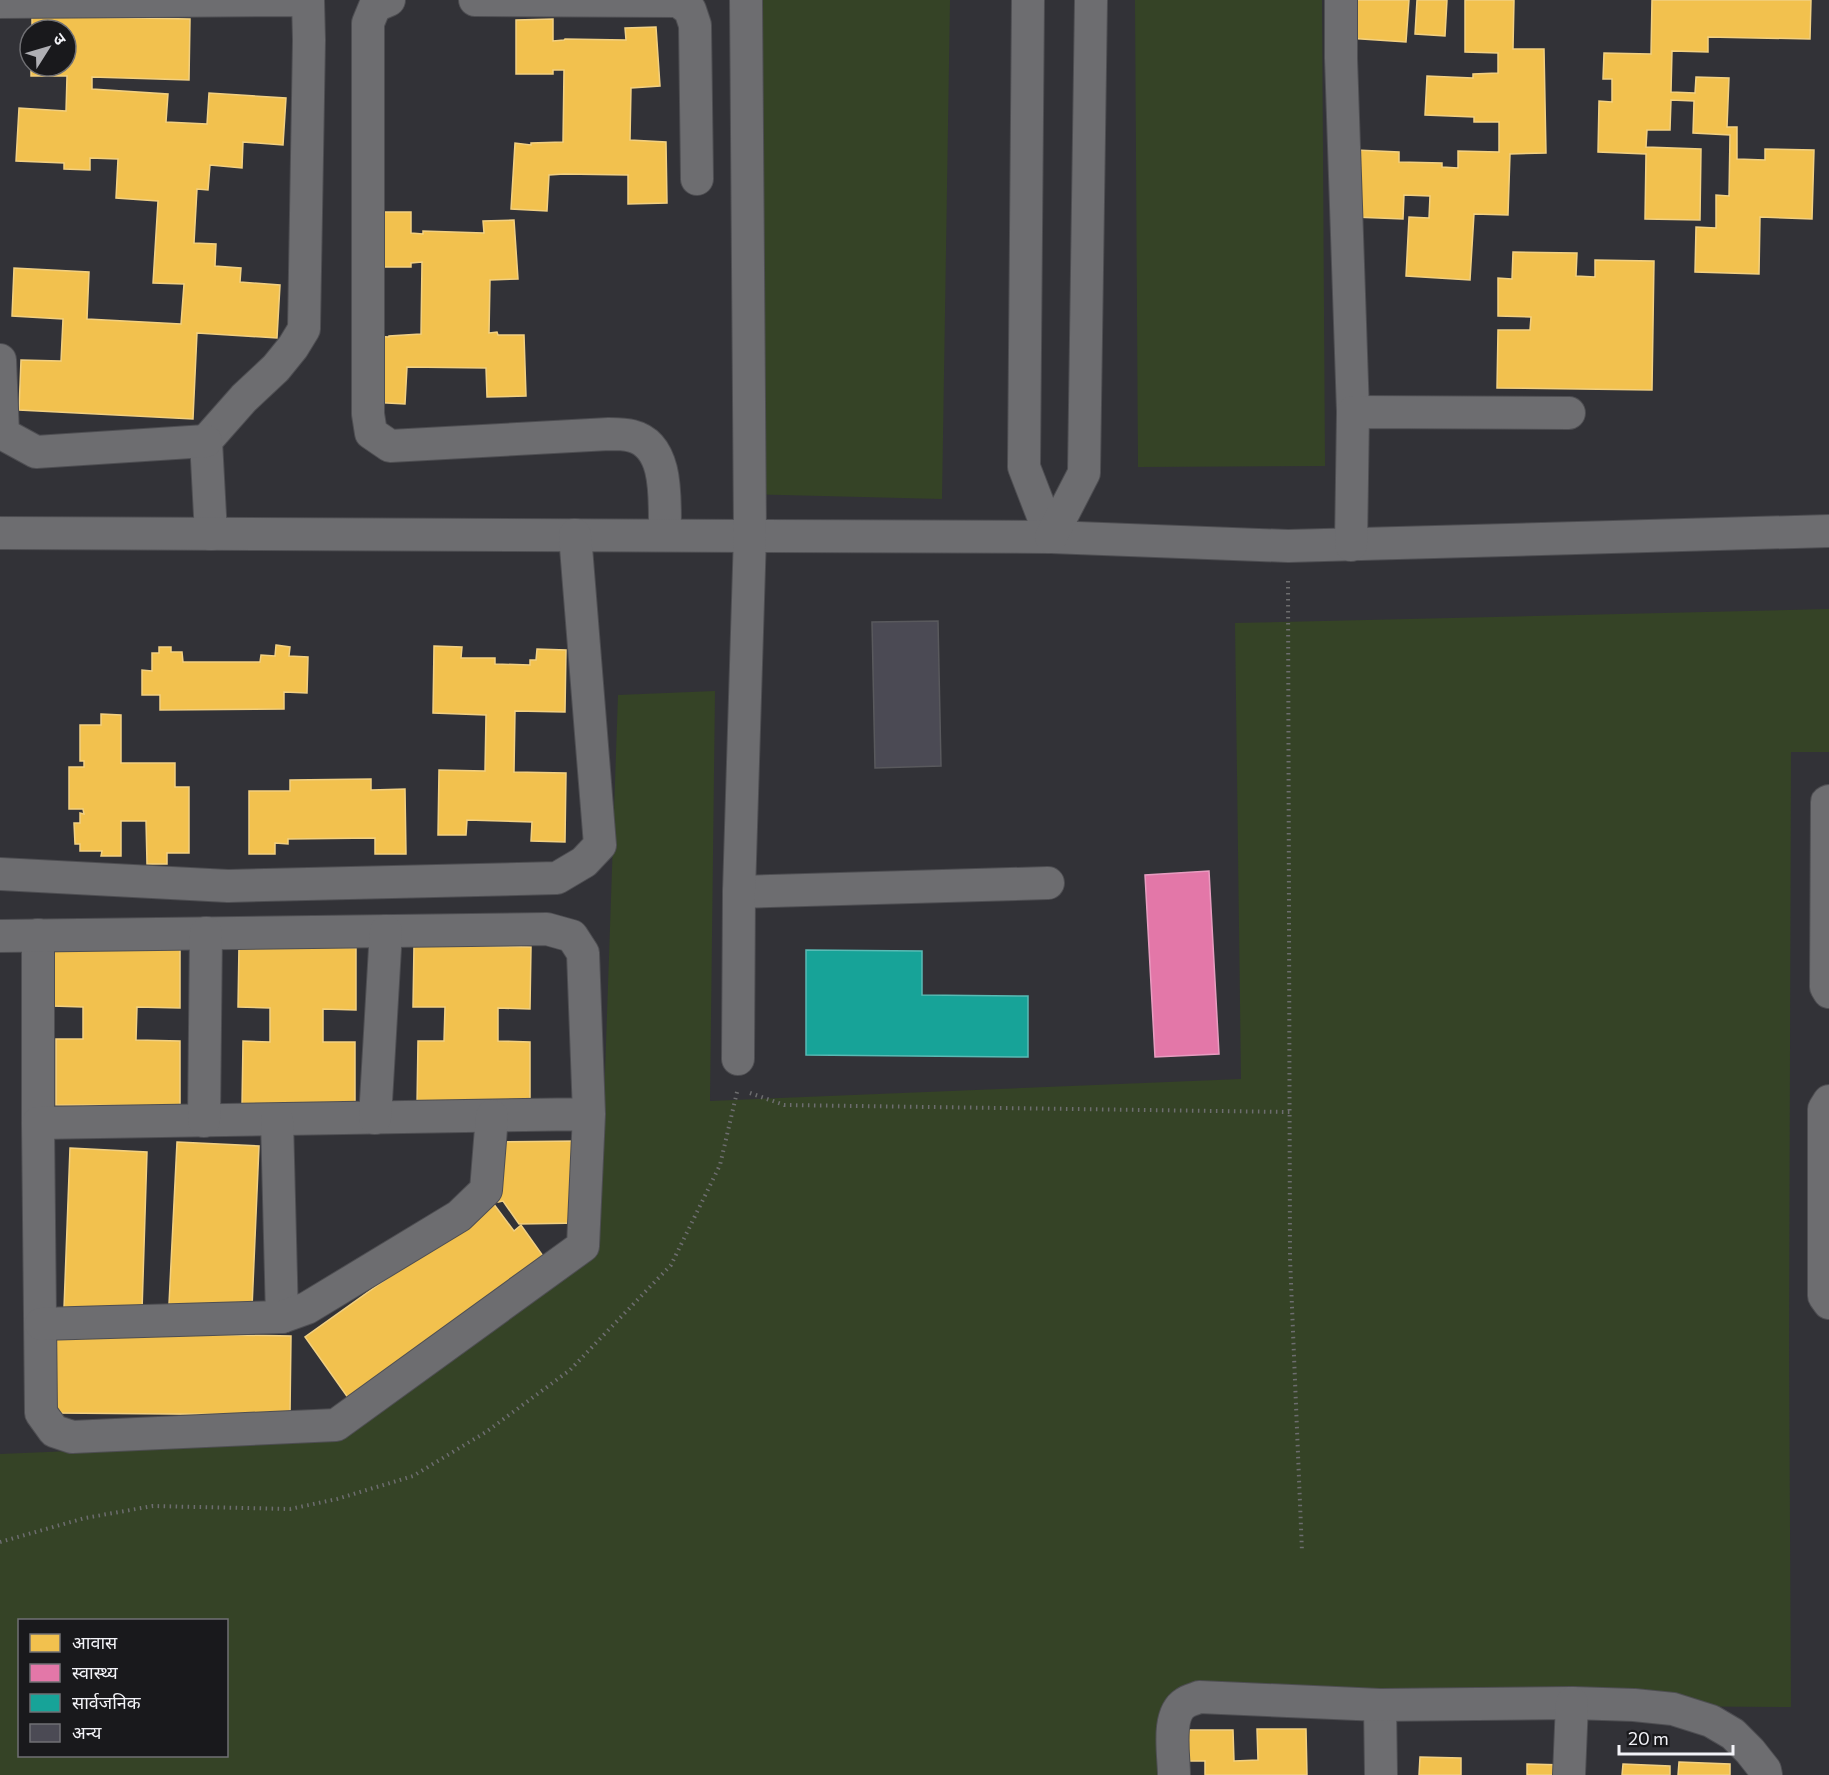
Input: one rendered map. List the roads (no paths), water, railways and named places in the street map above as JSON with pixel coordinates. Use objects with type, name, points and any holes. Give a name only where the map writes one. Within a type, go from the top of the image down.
[{"type":"street","points":[[0,3],[308,0],[304,329],[276,368],[244,398],[206,441],[211,534]]},
{"type":"street","points":[[389,0],[375,6],[368,23],[368,414],[371,433],[390,446],[609,434],[634,436],[646,444],[660,461],[664,489],[665,535]]},
{"type":"street","points":[[475,0],[678,1],[690,10],[695,25],[697,178]]},
{"type":"street","points":[[738,1059],[739,892],[750,536],[746,0]]},
{"type":"street","points":[[1028,0],[1024,468],[1051,537]]},
{"type":"street","points":[[1051,537],[1084,472],[1091,0]]},
{"type":"street","points":[[1341,0],[1341,70],[1353,412],[1350,545]]},
{"type":"street","points":[[0,360],[3,434],[36,452],[206,441]]},
{"type":"street","points":[[1353,412],[1569,413]]},
{"type":"street","points":[[0,534],[1051,537],[1288,546],[1829,531]]},
{"type":"street","points":[[0,874],[228,886],[557,878],[584,862],[600,845],[575,535]]},
{"type":"street","points":[[1829,801],[1827,802],[1826,987],[1829,992]]},
{"type":"street","points":[[739,892],[1048,883]]},
{"type":"street","points":[[0,936],[38,935],[547,929],[572,936],[583,953],[589,1114],[583,1246],[336,1425],[72,1437],[54,1431],[41,1413],[38,935]]},
{"type":"street","points":[[375,1118],[386,931]]},
{"type":"street","points":[[204,1121],[206,933]]},
{"type":"street","points":[[1829,1101],[1824,1109],[1824,1296],[1829,1303]]},
{"type":"street","points":[[38,1123],[589,1114]]},
{"type":"street","points":[[41,1324],[282,1317],[307,1308],[459,1216],[486,1190],[492,1116]]},
{"type":"street","points":[[277,1120],[282,1317]]},
{"type":"street","points":[[1174,1775],[1173,1721],[1185,1702],[1199,1697],[1380,1705],[1572,1703],[1673,1709],[1711,1721],[1733,1734],[1750,1751],[1765,1770],[1766,1775]]},
{"type":"street","points":[[1569,1775],[1572,1703]]},
{"type":"street","points":[[1380,1705],[1381,1775]]}]
